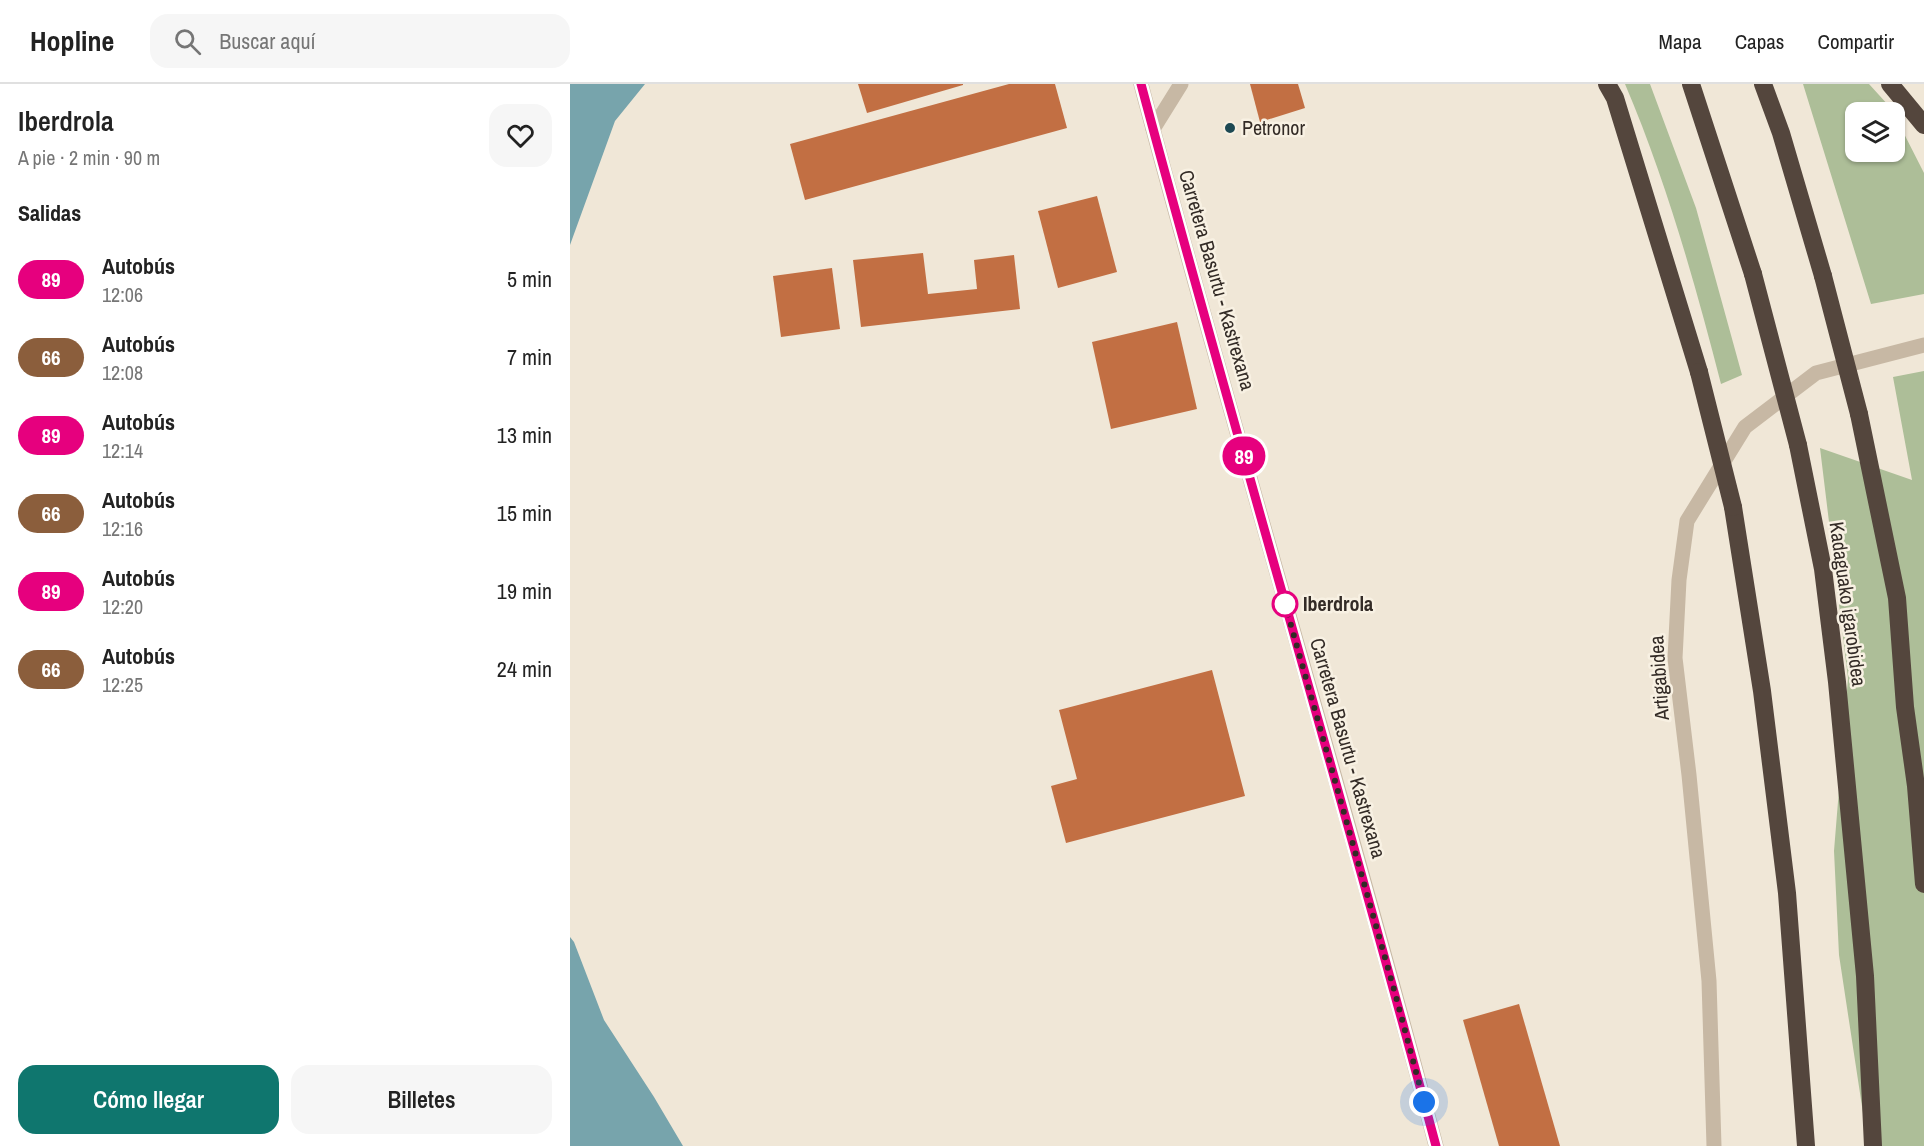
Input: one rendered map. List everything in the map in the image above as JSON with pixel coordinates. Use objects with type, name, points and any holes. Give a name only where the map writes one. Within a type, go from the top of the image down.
[{"type":"highway","points":[[1607,84],[1615,98],[1699,372],[1733,507],[1762,691],[1787,893],[1806,1146]]},
{"type":"highway","name":"Kadaguako igarobidea","points":[[1691,84],[1753,274],[1798,445],[1823,569],[1837,682],[1865,976],[1873,1146]]},
{"type":"highway","points":[[1763,84],[1781,133],[1823,276],[1859,414],[1897,598],[1905,707],[1916,786],[1924,884]]},
{"type":"highway","points":[[1890,84],[1924,125]]},
{"type":"street","name":"Carretera Basurtu - Kastrexana","points":[[1141,84],[1436,1146]]},
{"type":"street","points":[[1153,129],[1181,84]]},
{"type":"street","name":"Artigabidea","points":[[1715,1145],[1709,981],[1675,658],[1679,580],[1687,521],[1745,427],[1816,373],[1924,345]]},
{"type":"green space","points":[[1625,84],[1650,84],[1696,208],[1742,375],[1721,384],[1679,232],[1654,157]]},
{"type":"green space","points":[[1803,84],[1869,84],[1885,102],[1845,102],[1845,162],[1905,162],[1905,136],[1924,173],[1924,294],[1871,304]]},
{"type":"green space","points":[[1924,371],[1924,1146],[1868,1146],[1839,955],[1834,851],[1848,678],[1820,448],[1912,480],[1893,377]]},
{"type":"water","points":[[570,84],[645,84],[615,121],[570,245]]},
{"type":"water","points":[[570,937],[574,942],[604,1020],[683,1146],[570,1146]]},
{"type":"building","points":[[858,84],[963,84],[963,85],[867,113]]},
{"type":"building","points":[[1009,84],[1055,84],[1067,128],[805,200],[790,144]]},
{"type":"building","points":[[1250,84],[1298,84],[1305,108],[1260,122]]},
{"type":"building","points":[[1097,196],[1117,272],[1058,288],[1038,211]]},
{"type":"building","points":[[923,253],[928,294],[977,289],[974,260],[1014,255],[1020,309],[861,327],[853,260]]},
{"type":"building","points":[[832,268],[840,329],[781,337],[773,276]]},
{"type":"building","points":[[1177,322],[1197,409],[1111,429],[1092,342]]},
{"type":"building","points":[[1212,670],[1245,796],[1066,843],[1051,786],[1077,779],[1059,710]]},
{"type":"building","points":[[1519,1004],[1560,1146],[1499,1146],[1463,1020]]},
{"type":"bus line","name":"89","points":[[1141,84],[1436,1146]]},
{"type":"place","name":"Petronor","points":[[1230,128]]},
{"type":"place","name":"Iberdrola","points":[[1285,604]]},
{"type":"route","points":[[1285,604],[1424,1102]]}]
